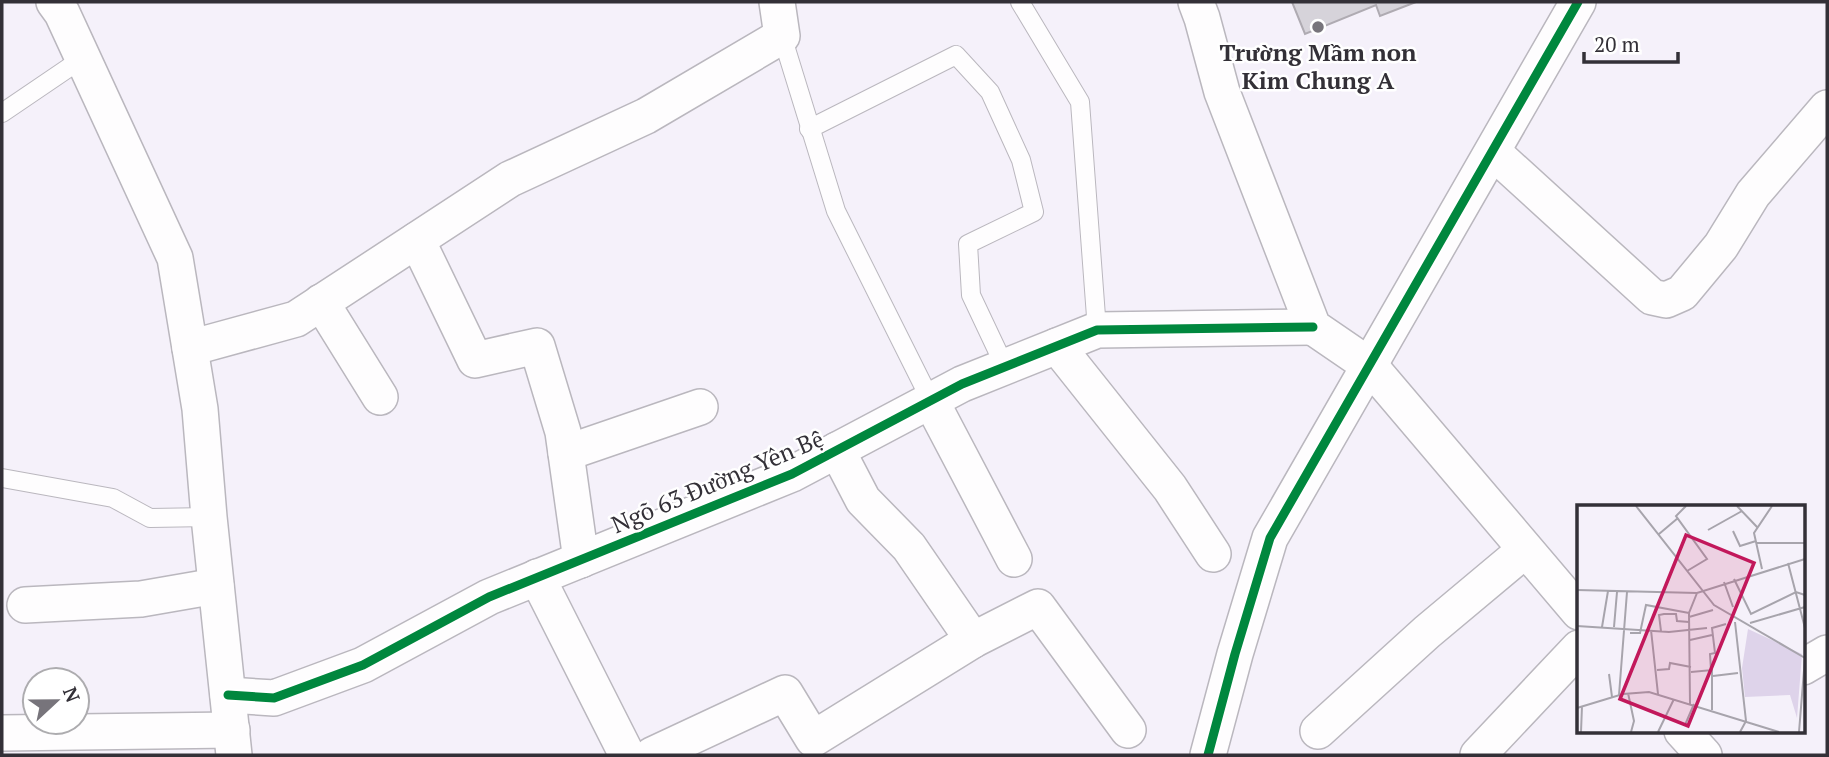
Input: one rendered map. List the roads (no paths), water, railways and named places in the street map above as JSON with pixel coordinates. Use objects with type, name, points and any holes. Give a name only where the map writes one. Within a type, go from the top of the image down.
[{"type":"street","points":[[2,733],[233,743],[200,409],[175,258],[62,13],[54,2]]},
{"type":"street","points":[[1196,2],[1222,92],[1312,327],[1370,366],[1577,610]]},
{"type":"street","points":[[1208,755],[1270,538],[1578,2]]},
{"type":"street","points":[[190,348],[296,318],[510,180],[646,116],[779,19]]},
{"type":"street","points":[[1493,152],[1652,297],[1666,300],[1682,293],[1721,246],[1753,194],[1827,108]]},
{"type":"street","points":[[417,240],[475,360],[537,346],[563,432],[581,560]]},
{"type":"street","points":[[321,302],[380,397]]},
{"type":"street","name":"Ngõ 63 Đường Yên Bệ","points":[[228,695],[274,698],[363,665],[489,597],[792,474],[962,384],[1097,330],[1312,327]]},
{"type":"street","points":[[1057,346],[1170,488],[1213,554]]},
{"type":"street","points":[[931,401],[1014,559]]},
{"type":"street","points":[[566,453],[700,407]]},
{"type":"street","points":[[837,450],[863,500],[909,547],[973,640]]},
{"type":"street","points":[[1318,731],[1427,632],[1525,550]]},
{"type":"street","points":[[537,577],[626,755]]},
{"type":"street","points":[[25,605],[141,599],[216,586]]},
{"type":"street","points":[[652,755],[785,693],[813,739],[973,640],[1038,607],[1128,730]]},
{"type":"street","points":[[1478,755],[1577,650]]},
{"type":"street","points":[[1804,666],[1827,653]]},
{"type":"street","points":[[1683,732],[1704,755]]},
{"type":"lane","points":[[1020,2],[1080,102],[1097,330]]},
{"type":"lane","points":[[779,19],[836,211],[931,401]]},
{"type":"lane","points":[[810,128],[956,55],[990,92],[1021,160],[1034,212],[968,244],[971,295],[1005,367]]},
{"type":"lane","points":[[2,113],[83,58]]},
{"type":"lane","points":[[2,478],[113,498],[150,518],[209,517]]},
{"type":"place","name":"Trường Mầm non Kim Chung A","points":[[1318,27]]}]
